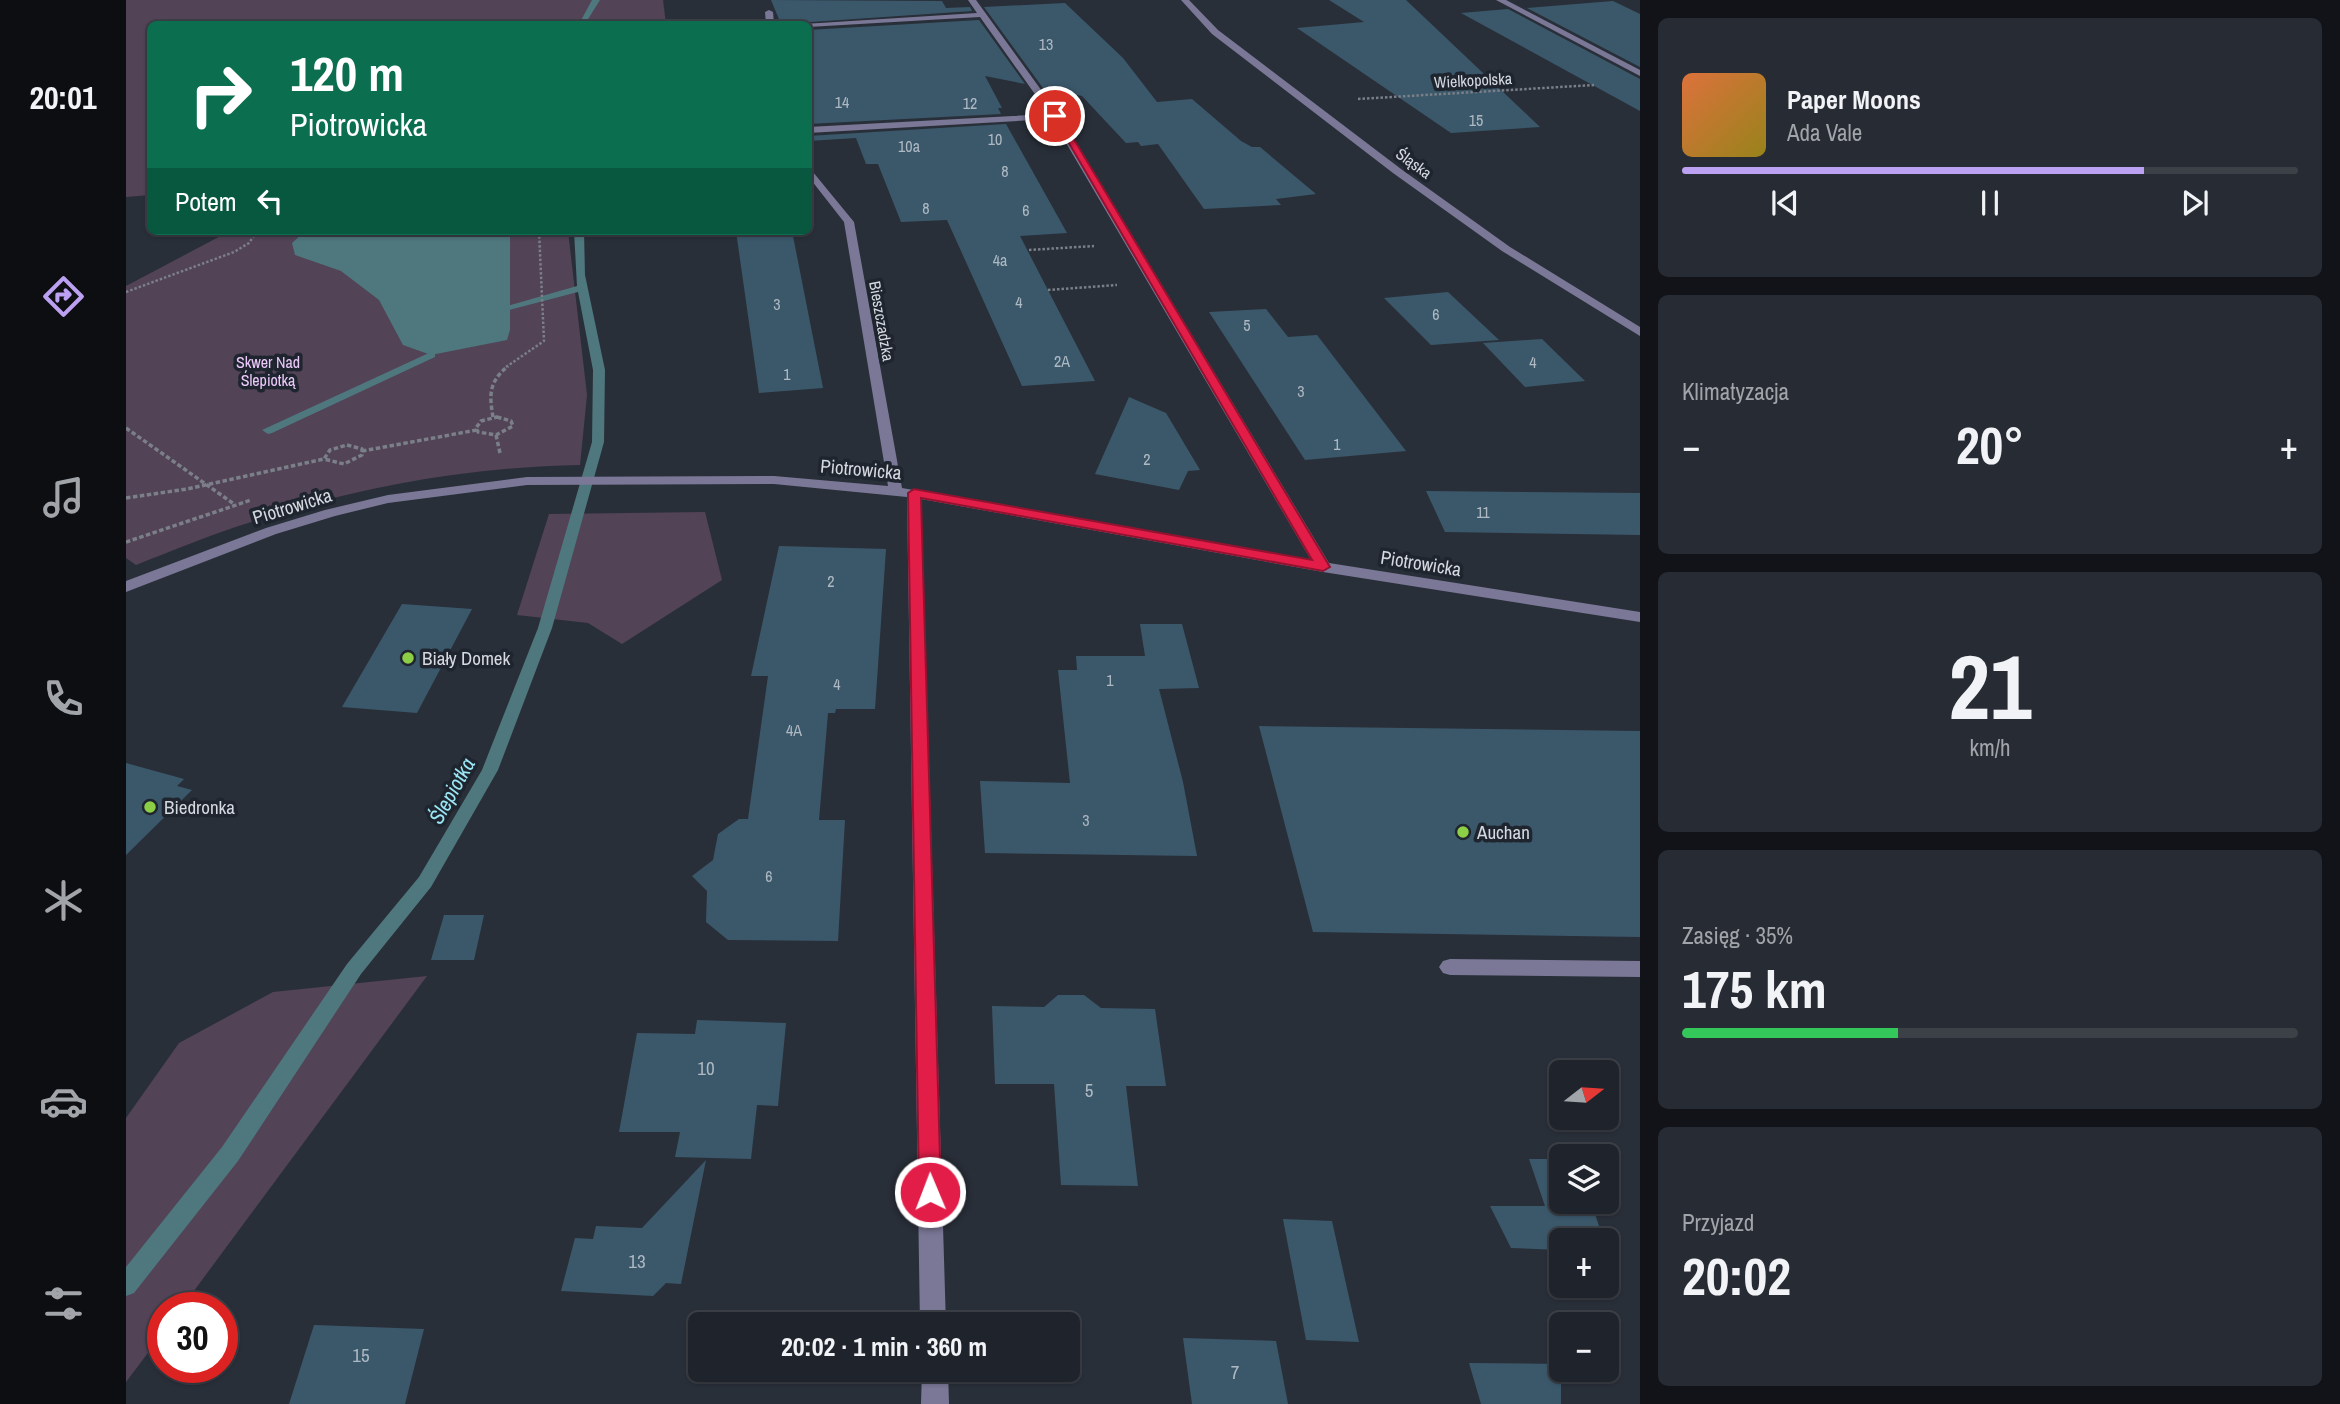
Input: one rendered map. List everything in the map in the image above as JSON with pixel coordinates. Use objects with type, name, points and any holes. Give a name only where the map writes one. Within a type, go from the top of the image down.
[{"type":"street","points":[[972,0],[1055,116],[1323,567]]},
{"type":"street","name":"Śląska","points":[[1185,0],[1215,32],[1506,249],[1640,332]]},
{"type":"street","points":[[1500,0],[1640,73]]},
{"type":"street","points":[[769,12],[770,21]]},
{"type":"street","points":[[812,25],[981,15]]},
{"type":"street","points":[[812,130],[1055,116]]},
{"type":"street","name":"Bieszczadzka","points":[[812,174],[849,222],[905,492],[933,1312]]},
{"type":"street","name":"Piotrowicka","points":[[128,584],[271,531],[330,513],[413,495],[527,481],[681,478],[774,480],[905,492],[1323,567],[1640,617]]},
{"type":"street","points":[[1450,967],[1640,969]]},
{"type":"street","points":[[934,1382],[935,1404]]},
{"type":"path","name":"Wielkopolska","points":[[1308,102],[1599,85]]},
{"type":"path","points":[[126,292],[234,252],[248,243],[254,235]]},
{"type":"path","points":[[493,417],[490,389],[492,383],[516,359],[544,341],[539,235]]},
{"type":"path","points":[[1029,250],[1131,244]]},
{"type":"path","points":[[1048,290],[1154,282]]},
{"type":"path","points":[[362,451],[477,430],[483,434],[496,435],[513,426],[506,418],[493,417],[481,421],[477,430]]},
{"type":"path","points":[[126,428],[235,504]]},
{"type":"path","points":[[324,459],[326,453],[338,446],[357,446],[362,451]]},
{"type":"path","points":[[126,498],[209,484],[324,459],[330,463],[345,464],[358,459],[362,451]]},
{"type":"green space","points":[[126,0],[663,0],[666,21],[147,21],[147,195],[126,197]]},
{"type":"green space","name":"Skwer Nad Ślepiotką","points":[[222,235],[568,235],[587,395],[580,465],[497,470],[372,489],[236,527],[136,565],[126,558],[126,286]]},
{"type":"green space","points":[[705,512],[722,580],[622,644],[588,623],[517,615],[549,514]]},
{"type":"green space","points":[[427,976],[193,1292],[147,1292],[147,1354],[126,1382],[126,1118],[179,1043],[273,992]]},
{"type":"shaded area","points":[[301,235],[510,235],[510,330],[507,340],[431,355],[403,345],[379,300],[341,271],[295,255],[292,243]]},
{"type":"building","points":[[771,0],[942,1],[946,8],[970,7],[972,11],[812,22],[780,21]]},
{"type":"building","points":[[1329,0],[1406,0],[1540,127],[1451,133],[1297,28],[1364,22]]},
{"type":"building","points":[[1613,1],[1640,14],[1640,67],[1527,8]]},
{"type":"building","points":[[1065,3],[1123,58],[1157,102],[1192,99],[1241,141],[1252,147],[1260,147],[1316,194],[1276,199],[1281,205],[1204,209],[1158,144],[1141,146],[1138,142],[1126,143],[1082,96],[1043,88],[984,7]]},
{"type":"building","points":[[1508,9],[1640,79],[1640,111],[1461,13]]},
{"type":"building","points":[[979,20],[1025,84],[985,76],[1002,108],[998,108],[1001,114],[812,124],[812,30]]},
{"type":"building","points":[[1006,124],[1067,233],[1020,236],[1095,381],[1022,386],[947,220],[901,222],[878,164],[866,164],[856,138],[812,141],[812,136]]},
{"type":"building","points":[[737,235],[793,235],[823,388],[759,393]]},
{"type":"building","points":[[1448,292],[1499,340],[1431,345],[1384,298]]},
{"type":"building","points":[[1266,309],[1288,337],[1317,335],[1406,451],[1305,460],[1209,312]]},
{"type":"building","points":[[1542,339],[1585,381],[1525,387],[1483,343]]},
{"type":"building","points":[[1129,397],[1166,413],[1200,470],[1188,471],[1179,490],[1095,474]]},
{"type":"building","points":[[1426,491],[1640,493],[1640,535],[1445,532]]},
{"type":"building","points":[[779,546],[886,549],[875,709],[836,709],[835,713],[828,713],[819,820],[845,820],[838,941],[728,940],[706,922],[707,891],[692,876],[713,860],[718,834],[739,819],[748,819],[768,676],[751,676]]},
{"type":"building","name":"Biały Domek","points":[[402,604],[472,609],[417,713],[342,707]]},
{"type":"building","points":[[1140,624],[1182,624],[1199,688],[1159,689],[1183,782],[1197,856],[985,853],[980,781],[1070,783],[1058,670],[1077,670],[1076,656],[1145,656]]},
{"type":"building","name":"Auchan","points":[[1259,726],[1640,731],[1640,937],[1313,932]]},
{"type":"building","name":"Biedronka","points":[[126,763],[184,779],[177,786],[192,790],[126,855]]},
{"type":"building","points":[[444,915],[484,915],[474,960],[431,960]]},
{"type":"building","points":[[1058,995],[1084,995],[1101,1008],[1155,1009],[1166,1086],[1126,1086],[1138,1186],[1061,1185],[1054,1084],[995,1084],[992,1006],[1044,1007]]},
{"type":"building","points":[[697,1020],[786,1023],[778,1106],[757,1105],[751,1159],[675,1157],[680,1132],[619,1132],[637,1033],[695,1034]]},
{"type":"building","points":[[1529,1159],[1549,1159],[1549,1214],[1595,1214],[1600,1228],[1549,1228],[1549,1250],[1511,1248],[1490,1206],[1545,1206]]},
{"type":"building","points":[[706,1160],[681,1284],[666,1283],[653,1296],[561,1291],[575,1238],[593,1239],[596,1226],[642,1228]]},
{"type":"building","points":[[1283,1219],[1332,1221],[1359,1342],[1306,1340]]},
{"type":"building","points":[[314,1325],[424,1329],[405,1404],[289,1404]]},
{"type":"building","points":[[1183,1338],[1276,1341],[1288,1404],[1192,1404]]},
{"type":"building","points":[[1469,1363],[1549,1364],[1549,1382],[1561,1382],[1561,1404],[1481,1404]]},
{"type":"waterway","name":"Ślepiotka","points":[[584,21],[596,0]]},
{"type":"waterway","name":"Ślepiotka","points":[[126,1285],[230,1154],[354,969],[425,882],[490,770],[545,628],[598,442],[599,370],[580,275],[579,235]]},
{"type":"waterway","points":[[509,307],[582,288]]},
{"type":"waterway","points":[[268,430],[431,355]]},
{"type":"place","name":"Biały Domek","points":[[408,658]]},
{"type":"place","name":"Biedronka","points":[[150,807]]},
{"type":"place","name":"Auchan","points":[[1463,832]]},
{"type":"route","points":[[930,1192],[914,493],[1323,567],[1055,116]]}]
